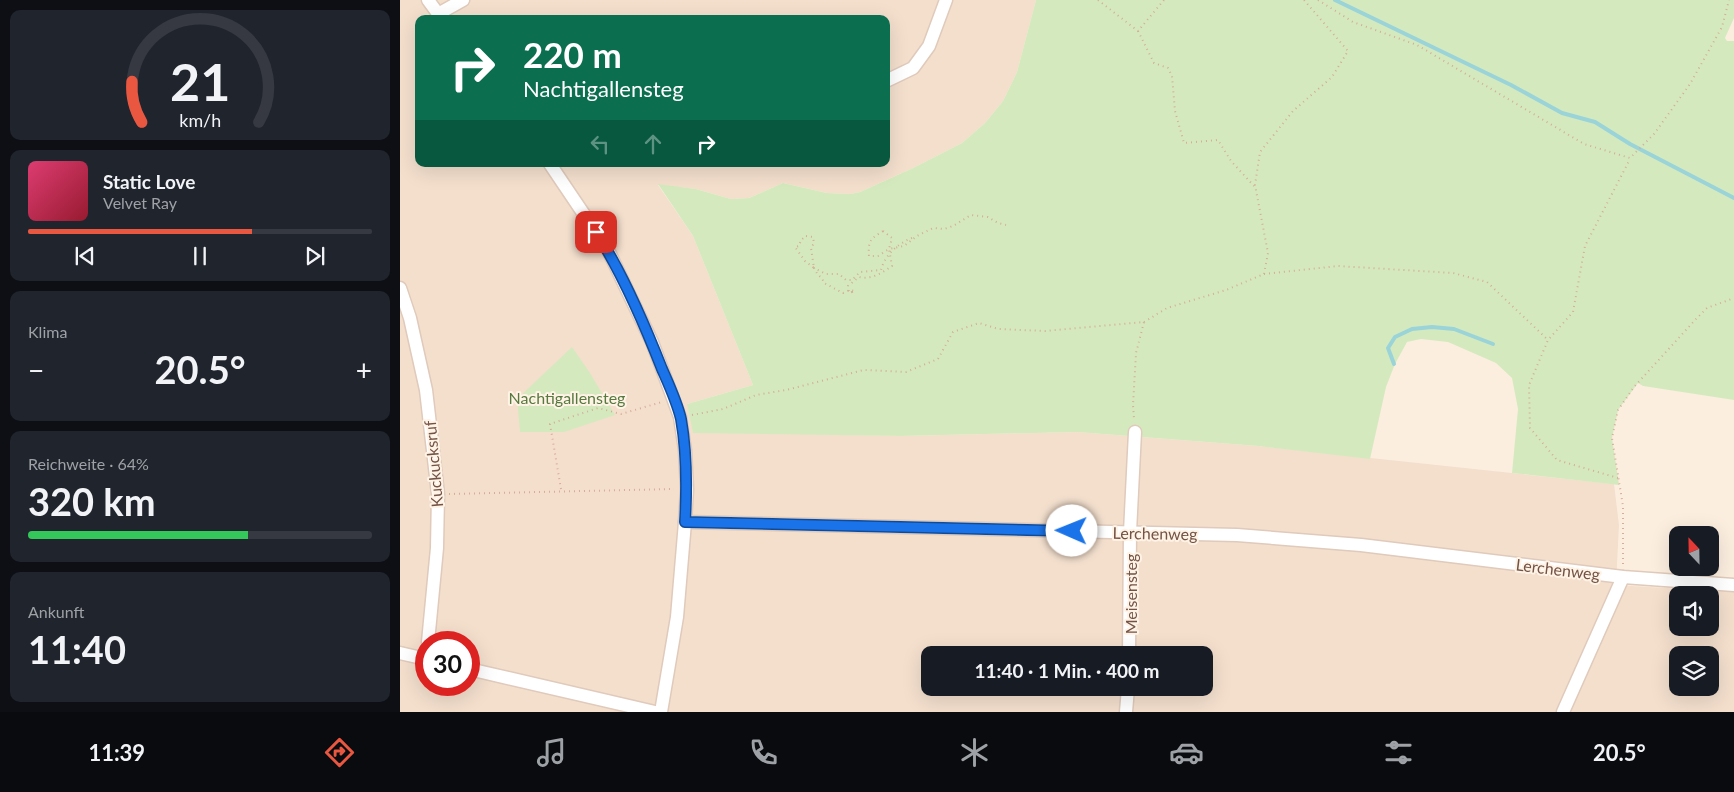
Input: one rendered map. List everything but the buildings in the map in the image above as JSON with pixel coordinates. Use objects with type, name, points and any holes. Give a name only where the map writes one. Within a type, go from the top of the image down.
[{"type":"street","points":[[428,0],[439,15]]},
{"type":"street","points":[[441,15],[463,0]]},
{"type":"street","points":[[890,78],[914,68],[929,46],[946,0]]},
{"type":"street","points":[[552,167],[608,250],[652,342],[680,417],[685,450],[687,489],[685,522],[677,617],[661,712]]},
{"type":"street","name":"Kuckucksruf","points":[[400,288],[410,318],[426,390],[438,494],[437,548],[429,631]]},
{"type":"street","name":"Meisensteg","points":[[1129,646],[1130,532],[1135,432]]},
{"type":"street","name":"Lerchenweg","points":[[685,522],[1237,535],[1361,545],[1623,577],[1734,585]]},
{"type":"street","points":[[1563,712],[1623,577]]},
{"type":"street","points":[[400,653],[415,656]]},
{"type":"street","points":[[480,672],[655,712]]},
{"type":"street","points":[[1126,712],[1127,696]]},
{"type":"path","points":[[1098,0],[1138,31],[1154,63],[1168,68],[1172,76],[1174,111],[1184,143],[1218,140],[1231,161],[1256,188]]},
{"type":"path","points":[[1138,31],[1164,0]]},
{"type":"path","points":[[1264,274],[1268,253],[1256,188],[1260,152],[1293,111],[1332,77],[1348,52],[1304,0]]},
{"type":"path","points":[[1318,0],[1353,22],[1417,45],[1584,144],[1630,158]]},
{"type":"path","points":[[1618,478],[1557,460],[1530,428],[1529,385],[1548,340],[1573,312],[1585,246],[1630,158],[1654,134],[1690,84],[1722,27],[1729,0]]},
{"type":"path","points":[[895,247],[890,254],[882,263],[881,270],[860,272],[852,280],[846,280],[840,274],[826,274],[814,268],[805,261],[795,247],[799,246],[801,240],[806,236],[813,237],[814,243],[811,248],[814,268],[824,283],[834,286],[836,290],[843,293],[848,291],[848,286],[859,277],[866,279],[892,266],[890,254],[890,249],[892,238],[883,231],[873,237],[868,248],[869,256],[878,256],[890,249],[895,247],[904,246],[917,236],[933,228],[944,229],[953,226],[970,215],[988,217],[1006,225]]},
{"type":"path","points":[[680,417],[723,409],[756,394],[786,390],[864,370],[906,372],[938,359],[954,332],[979,322],[998,329],[1045,331],[1144,322],[1167,308],[1226,290],[1264,274],[1338,266],[1453,273],[1487,282],[1548,340]]},
{"type":"path","points":[[1623,577],[1623,506],[1612,438],[1618,410],[1634,387],[1707,308],[1734,298]]},
{"type":"path","points":[[1135,432],[1133,405],[1136,353],[1144,322]]},
{"type":"path","points":[[561,490],[550,424],[598,408],[621,414],[674,398]]},
{"type":"path","points":[[438,494],[561,490],[687,489]]},
{"type":"shaded area","points":[[400,0],[1036,0],[1017,72],[1003,101],[985,123],[962,143],[913,168],[860,192],[850,194],[827,193],[783,183],[749,198],[731,199],[696,189],[658,185],[693,236],[753,385],[687,404],[807,434],[901,436],[1077,432],[1258,446],[1614,484],[1619,525],[1616,585],[1669,588],[1669,636],[1719,636],[1719,591],[1734,592],[1734,712],[400,712]]},
{"type":"green space","points":[[1036,0],[1734,0],[1734,18],[1725,38],[1727,41],[1734,41],[1734,400],[1643,386],[1638,383],[1618,410],[1612,438],[1619,485],[1512,473],[1518,409],[1512,378],[1496,363],[1448,342],[1421,339],[1407,342],[1395,364],[1386,387],[1370,459],[1258,446],[1077,432],[901,436],[693,433],[687,404],[753,385],[693,236],[658,184],[696,189],[731,199],[749,198],[783,183],[827,193],[850,194],[860,192],[913,168],[962,143],[985,123],[1003,101],[1017,72]]},
{"type":"green space","name":"Nachtigallensteg","points":[[572,347],[615,415],[564,432],[520,432],[517,399]]},
{"type":"waterway","points":[[1335,0],[1511,85],[1562,113],[1595,122],[1630,144],[1734,198]]},
{"type":"waterway","points":[[1394,364],[1388,348],[1395,337],[1412,329],[1432,327],[1454,329],[1493,344]]},
{"type":"route","points":[[596,232],[608,250],[652,342],[680,417],[685,450],[687,489],[685,522],[1072,531]]}]
